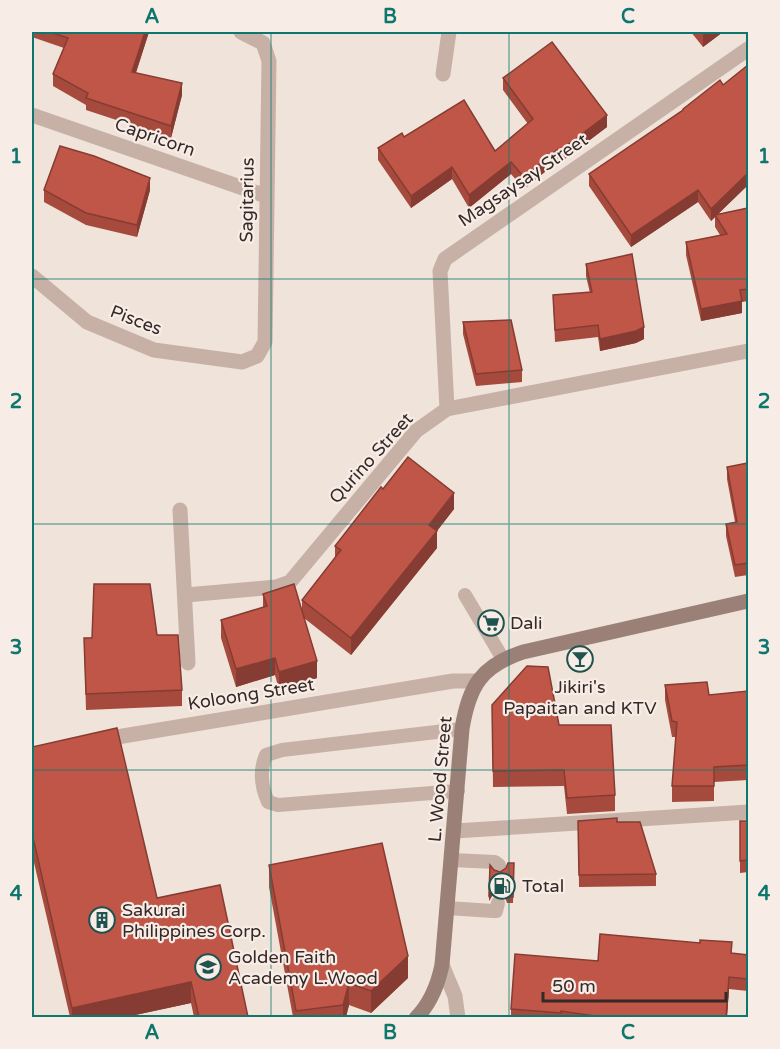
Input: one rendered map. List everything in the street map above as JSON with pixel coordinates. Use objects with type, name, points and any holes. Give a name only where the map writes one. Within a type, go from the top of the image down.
[{"type":"main road","name":"L. Wood Street","points":[[416,1017],[432,995],[442,964],[462,729],[468,700],[477,681],[503,659],[523,652],[748,601]]},
{"type":"street","points":[[443,74],[450,32]]},
{"type":"street","name":"Sagitarius","points":[[242,362],[257,357],[265,342],[269,61],[263,43],[245,33]]},
{"type":"street","name":"Magsaysay Street","points":[[447,408],[440,271],[445,259],[748,49]]},
{"type":"street","name":"Capricorn","points":[[32,115],[266,196]]},
{"type":"street","name":"Pisces","points":[[32,276],[87,322],[154,350],[242,362]]},
{"type":"street","name":"Qurino Street","points":[[186,595],[276,587],[290,582],[416,431],[447,408],[748,351]]},
{"type":"street","points":[[180,510],[188,663]]},
{"type":"street","name":"Koloong Street","points":[[88,742],[441,683],[477,681]]},
{"type":"street","points":[[455,831],[748,812]]},
{"type":"street","points":[[442,964],[455,996],[458,1017]]},
{"type":"lane","points":[[465,595],[503,659]]},
{"type":"lane","points":[[458,791],[278,806],[268,802],[263,792],[261,767],[266,755],[282,750],[462,729]]},
{"type":"lane","points":[[452,860],[495,862],[499,865],[499,869]]},
{"type":"lane","points":[[447,908],[496,911],[498,903]]},
{"type":"building","points":[[50,32],[145,32],[132,72],[182,83],[171,126],[86,98],[88,93],[53,74],[68,38]]},
{"type":"building","points":[[552,42],[607,115],[558,152],[557,150],[524,177],[511,162],[469,195],[452,167],[411,196],[378,148],[402,133],[404,137],[464,100],[495,151],[533,119],[503,78]]},
{"type":"building","points":[[748,65],[748,173],[711,209],[698,190],[631,235],[589,174],[683,110],[720,80],[723,85]]},
{"type":"building","points":[[60,146],[94,156],[150,178],[137,225],[86,213],[44,190]]},
{"type":"building","points":[[748,208],[748,289],[740,290],[742,301],[701,309],[686,242],[727,234],[715,215]]},
{"type":"building","points":[[632,254],[644,327],[600,339],[598,325],[555,330],[553,295],[592,292],[586,264]]},
{"type":"building","points":[[511,320],[522,370],[476,374],[463,322]]},
{"type":"building","points":[[408,457],[454,493],[429,525],[437,531],[351,638],[302,600],[341,550],[335,546],[381,487],[383,489]]},
{"type":"building","points":[[748,463],[748,563],[735,565],[726,524],[737,522],[727,467]]},
{"type":"building","points":[[94,584],[150,584],[157,635],[178,635],[182,690],[86,694],[84,638],[92,638]]},
{"type":"building","points":[[294,584],[317,661],[279,672],[275,658],[236,669],[221,620],[267,606],[263,594]]},
{"type":"building","points":[[527,666],[548,667],[559,725],[611,725],[615,795],[567,798],[564,770],[493,771],[492,705]]},
{"type":"building","points":[[707,682],[709,695],[748,691],[748,765],[714,767],[714,786],[672,786],[677,722],[672,721],[665,685]]},
{"type":"building","name":"Sakurai Philippines Corp.","points":[[117,728],[157,898],[220,885],[248,1017],[199,1017],[191,982],[72,1008],[32,833],[32,747]]},
{"type":"building","points":[[617,818],[617,822],[640,822],[656,874],[579,875],[578,821]]},
{"type":"building","points":[[740,821],[748,821],[748,860],[740,861]]},
{"type":"building","points":[[382,843],[408,956],[371,991],[349,983],[343,1005],[296,1011],[269,865]]},
{"type":"building","name":"Total","points":[[508,863],[514,863],[513,897],[507,897],[505,891],[500,888],[492,890],[489,895],[490,865],[494,870],[500,872],[506,868]]},
{"type":"building","points":[[600,934],[700,943],[700,940],[732,942],[731,953],[748,955],[748,979],[729,977],[726,1017],[602,1017],[561,1011],[561,1013],[511,1009],[515,954],[598,961]]},
{"type":"place","name":"Dali","points":[[491,623]]},
{"type":"place","name":"Jikiri's Papaitan and KTV","points":[[580,659]]},
{"type":"place","name":"Total","points":[[502,886]]},
{"type":"place","name":"Sakurai Philippines Corp.","points":[[102,920]]},
{"type":"place","name":"Golden Faith Academy L.Wood","points":[[208,967]]}]
